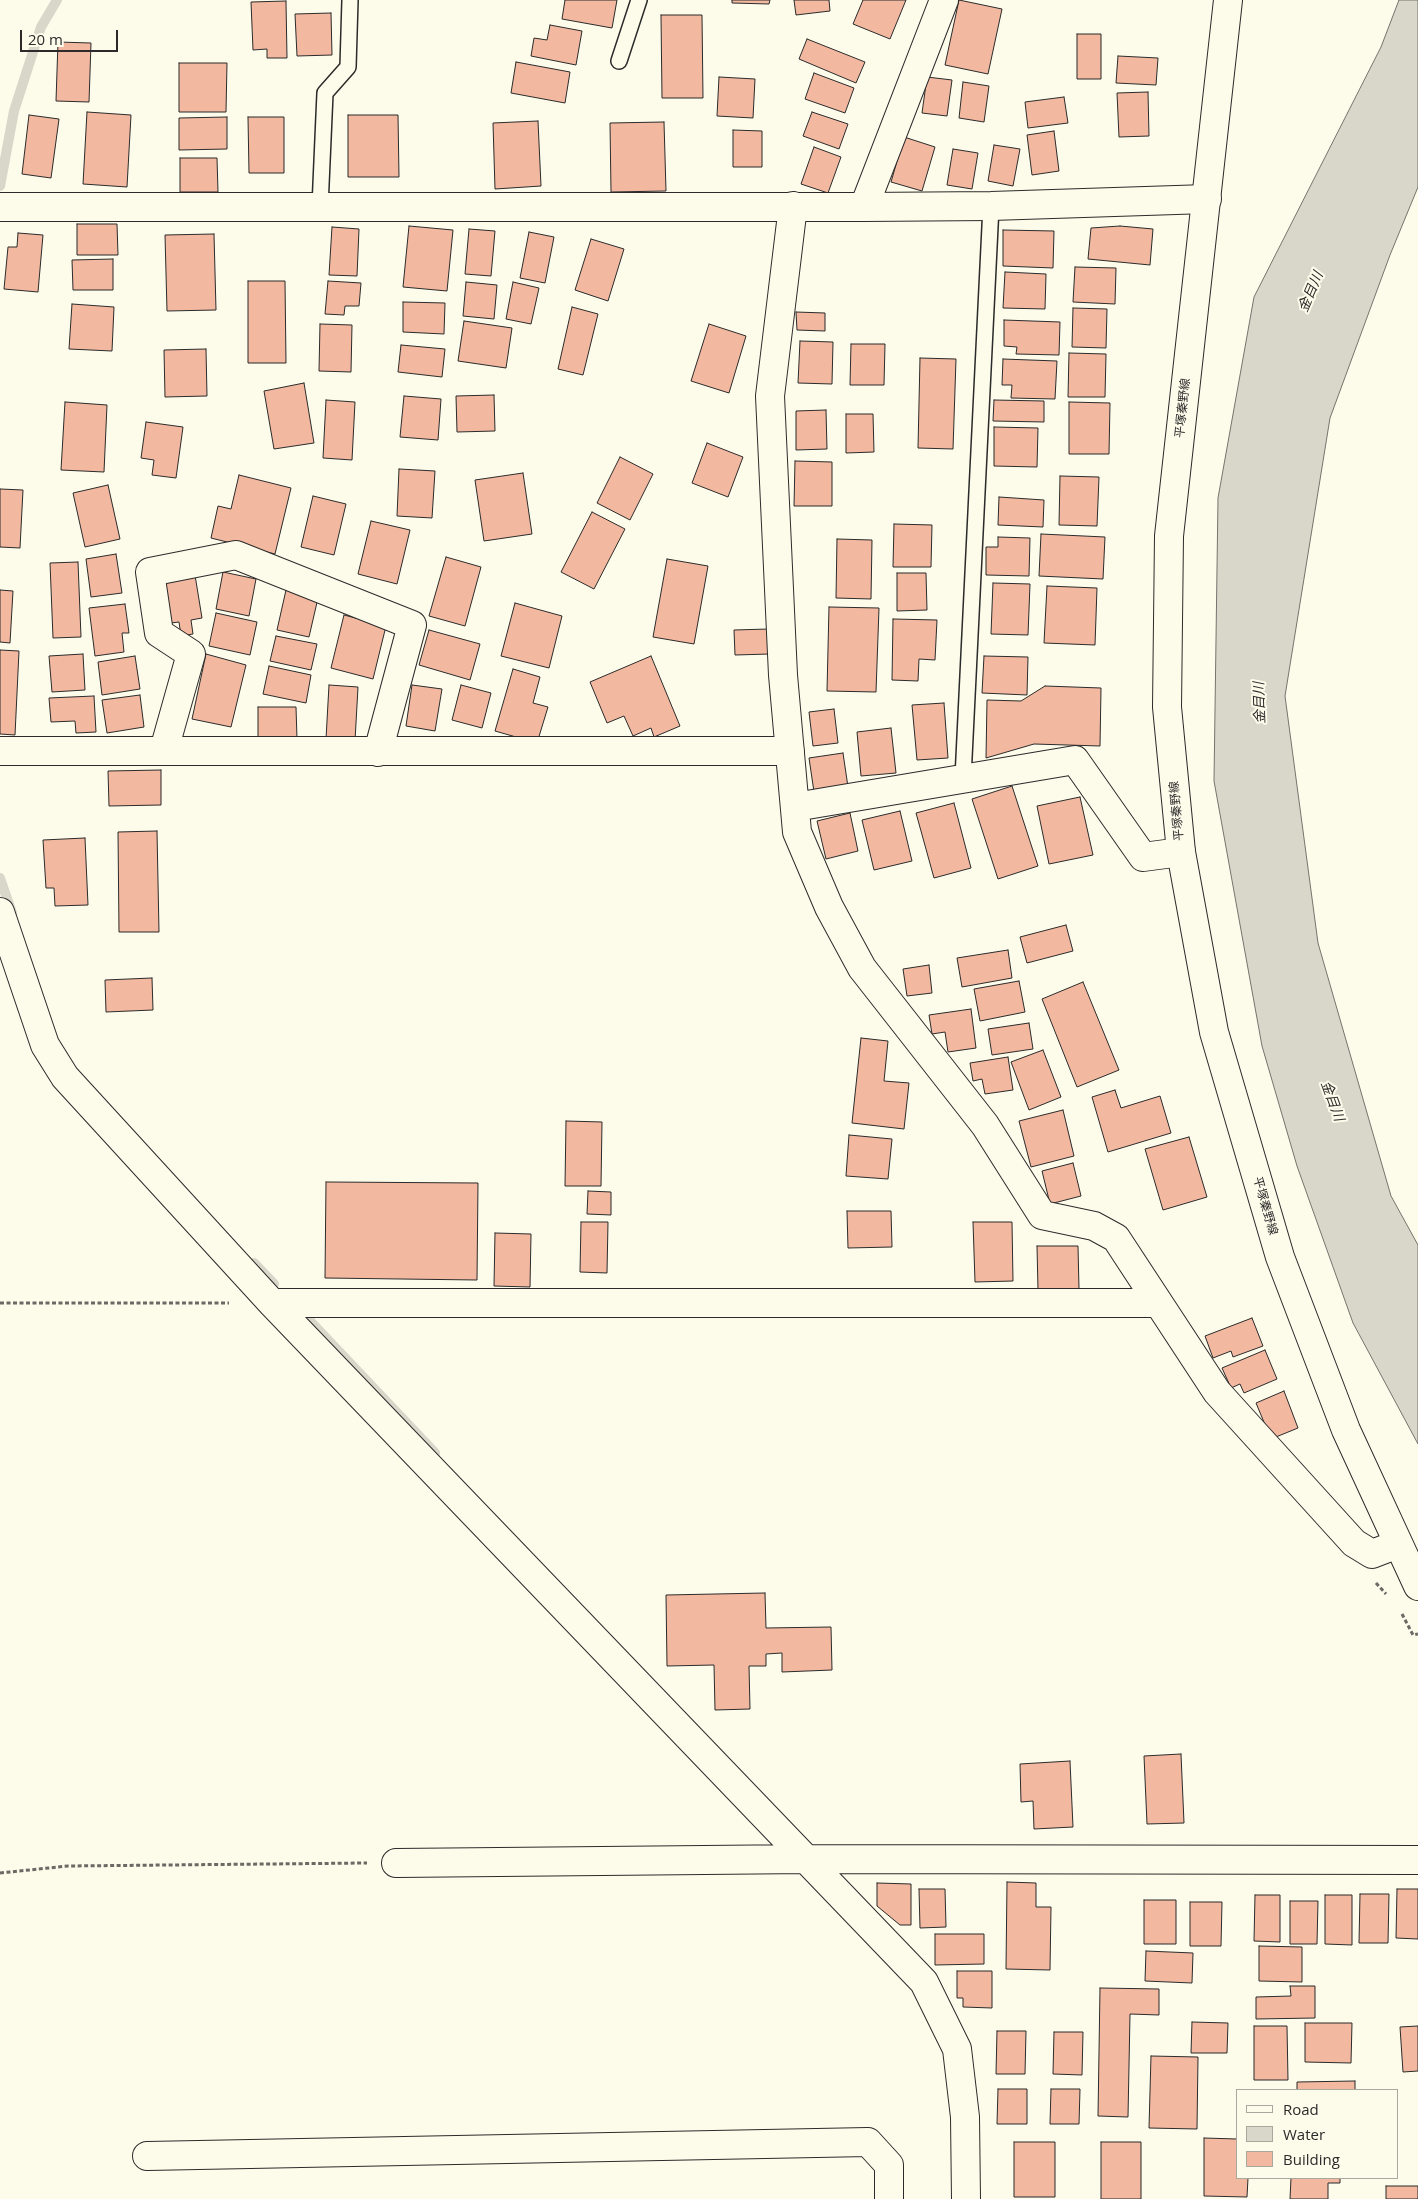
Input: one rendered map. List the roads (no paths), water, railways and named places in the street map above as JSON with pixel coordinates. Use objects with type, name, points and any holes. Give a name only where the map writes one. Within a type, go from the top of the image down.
[{"type":"street","points":[[864,207],[944,0]]},
{"type":"street","name":"平塚秦野線","points":[[1228,0],[1169,536],[1167,707],[1181,852],[1214,1032],[1280,1257],[1346,1430],[1418,1586]]},
{"type":"street","points":[[5,207],[864,207],[991,206],[1207,199]]},
{"type":"street","points":[[793,206],[770,396],[783,675],[797,832],[829,907],[862,968],[984,1125],[1042,1215],[1094,1226],[1116,1238],[1217,1392],[1354,1543],[1372,1554],[1398,1544]]},
{"type":"street","points":[[164,750],[191,654],[158,632],[150,572],[236,555],[412,625],[378,752]]},
{"type":"street","points":[[0,751],[790,751]]},
{"type":"street","points":[[795,806],[1075,760],[1143,857],[1181,852]]},
{"type":"street","points":[[0,912],[44,1045],[64,1077],[272,1303],[924,1982],[957,2049],[965,2117],[966,2199]]},
{"type":"street","points":[[272,1303],[1158,1303]]},
{"type":"street","points":[[396,1863],[807,1859],[1418,1860]]},
{"type":"street","points":[[147,2156],[868,2142],[889,2166],[889,2199]]},
{"type":"lane","points":[[320,207],[325,93],[348,67],[350,0]]},
{"type":"lane","points":[[619,61],[639,0]]},
{"type":"lane","points":[[963,778],[991,206]]},
{"type":"water","name":"金目川","points":[[1399,0],[1418,0],[1418,187],[1390,255],[1330,418],[1285,696],[1318,943],[1391,1196],[1418,1245],[1418,1444],[1353,1323],[1297,1166],[1262,1046],[1214,781],[1218,498],[1254,297],[1381,47]]},
{"type":"waterway","points":[[0,186],[14,111],[41,27],[57,0]]},
{"type":"waterway","points":[[0,878],[12,913]]},
{"type":"waterway","points":[[254,1263],[274,1284]]},
{"type":"waterway","points":[[308,1319],[435,1453]]}]
